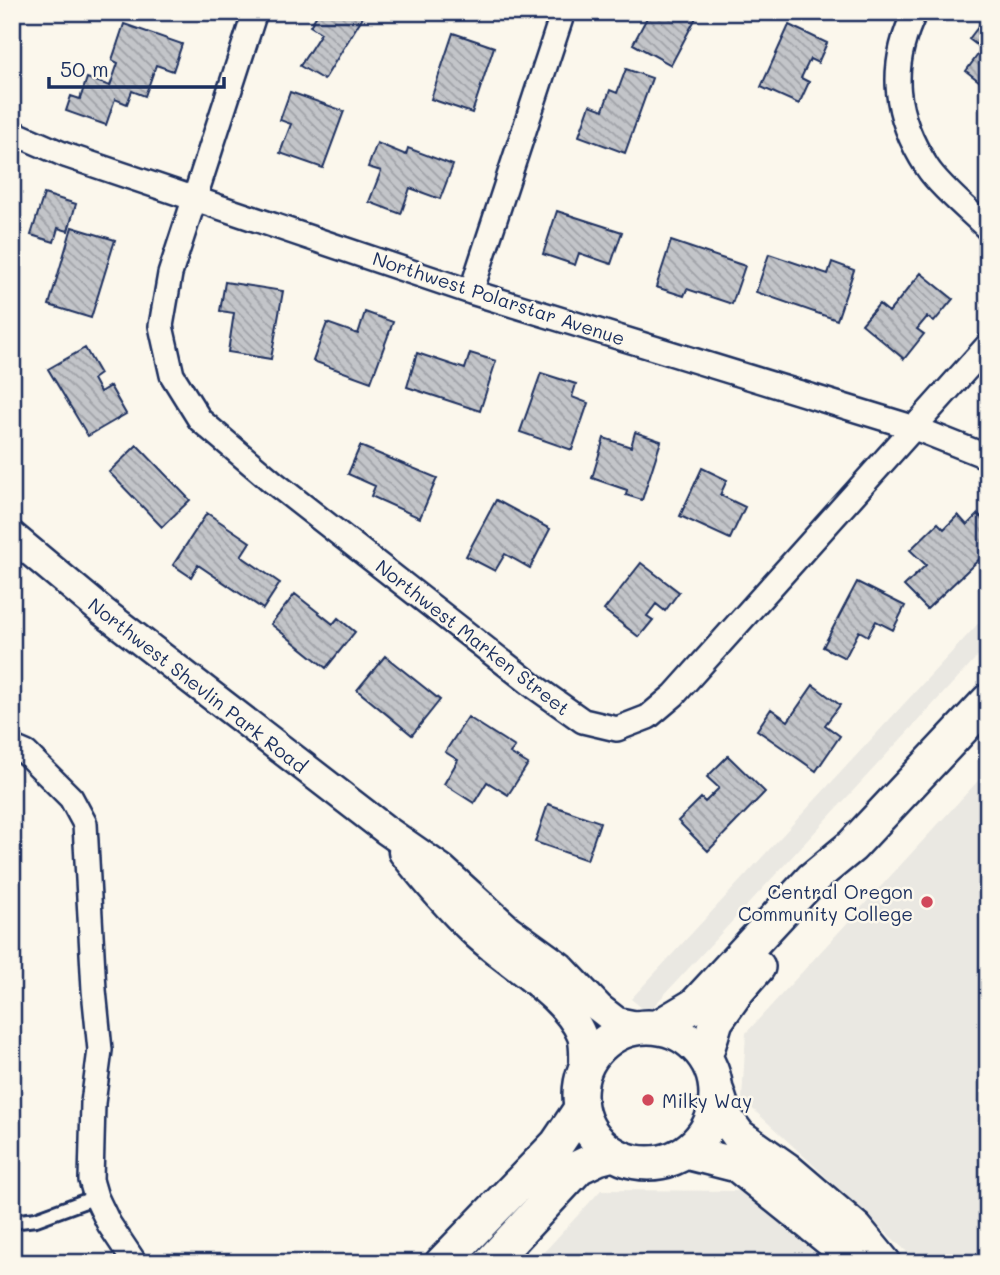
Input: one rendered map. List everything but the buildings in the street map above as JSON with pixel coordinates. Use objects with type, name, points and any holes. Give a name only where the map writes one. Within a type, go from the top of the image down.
[{"type":"main road","points":[[717,1092],[709,1126],[699,1141],[686,1152],[668,1161],[649,1164],[612,1154],[598,1143],[587,1128],[580,1110],[579,1089],[584,1068],[594,1052],[608,1038],[622,1031],[650,1027],[695,1004],[812,879],[852,846],[988,701]]},
{"type":"main road","points":[[705,1057],[716,1021],[738,990],[822,894],[852,846]]},
{"type":"main road","points":[[650,1027],[676,1032],[692,1043],[705,1057],[713,1074],[725,1117],[739,1136],[786,1169],[856,1229],[884,1263]]},
{"type":"main road","points":[[442,1263],[557,1144],[580,1110]]},
{"type":"main road","points":[[686,1152],[737,1166],[859,1263]]},
{"type":"main road","points":[[490,1263],[579,1167],[612,1154]]},
{"type":"street","name":"Northwest Marken Street","points":[[255,12],[170,274],[161,326],[172,375],[200,420],[273,482],[535,687],[583,721],[617,729],[648,717],[674,695],[988,345]]},
{"type":"street","points":[[471,292],[564,12]]},
{"type":"street","points":[[915,12],[900,60],[897,92],[903,121],[928,168],[988,229]]},
{"type":"street","name":"Northwest Polarstar Avenue","points":[[12,132],[65,155],[471,292],[915,428],[988,457]]},
{"type":"street","name":"Northwest Shevlin Park Road","points":[[12,536],[102,611],[386,830],[442,869],[508,929],[559,966],[598,1008],[617,1021],[650,1027]]},
{"type":"street","points":[[12,747],[26,753],[71,798],[85,824],[100,1050],[93,1103],[91,1180],[96,1198],[109,1224],[135,1263]]},
{"type":"street","name":"Northwest Shevlin Park Road","points":[[386,830],[428,884],[476,934],[558,1003],[576,1024],[582,1037],[584,1068]]},
{"type":"lane","points":[[12,1222],[36,1219],[96,1198]]},
{"type":"shaded area","name":"Central Oregon Community College","points":[[988,613],[988,645],[648,1013],[631,999]]},
{"type":"shaded area","name":"Central Oregon Community College","points":[[988,770],[988,1263],[919,1263],[742,1099],[746,1033]]},
{"type":"shaded area","points":[[601,1190],[748,1191],[824,1262],[534,1263]]},
{"type":"place","name":"Central Oregon Community College","points":[[927,902]]},
{"type":"place","name":"Milky Way","points":[[648,1100]]}]
